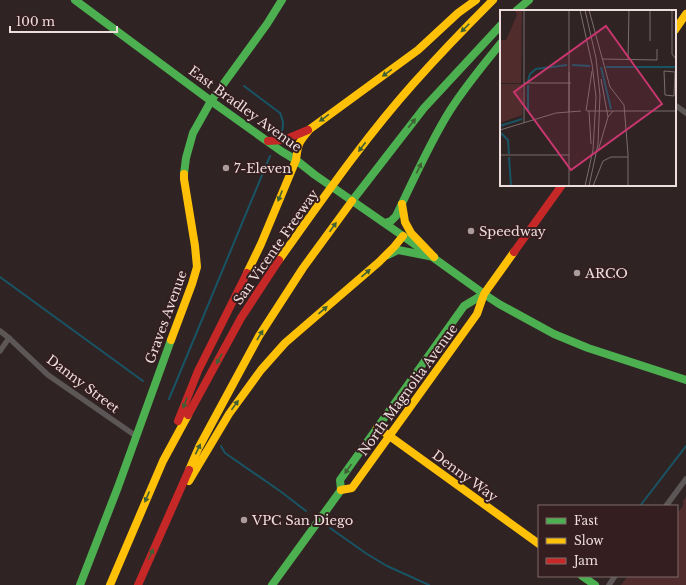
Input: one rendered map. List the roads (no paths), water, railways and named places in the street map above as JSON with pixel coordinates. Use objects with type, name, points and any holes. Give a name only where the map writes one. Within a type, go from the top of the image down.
[{"type":"main road","name":"East Bradley Avenue","points":[[75,0],[211,101],[434,258]]},
{"type":"main road","name":"Graves Avenue","points":[[80,585],[118,487],[197,267],[184,172],[193,133],[211,101],[267,24],[282,0]]},
{"type":"main road","points":[[163,461],[198,371],[261,244],[296,160],[298,145],[302,138],[310,129],[418,50],[458,13],[476,0]]},
{"type":"main road","name":"San Vicente Freeway","points":[[110,585],[163,461],[241,318],[273,268],[337,179],[380,124],[413,84],[492,0]]},
{"type":"main road","points":[[676,29],[686,14]]},
{"type":"main road","points":[[138,585],[199,447],[259,336],[303,268],[424,108],[500,26]]},
{"type":"main road","points":[[385,223],[391,221],[396,216],[433,141],[454,104],[473,76],[500,44]]},
{"type":"main road","points":[[268,141],[284,140],[310,129]]},
{"type":"main road","name":"North Magnolia Avenue","points":[[340,490],[352,488],[478,314],[484,294],[561,186]]},
{"type":"main road","points":[[402,204],[405,222],[411,233],[434,258],[499,304],[554,334],[588,348],[686,380]]},
{"type":"main road","points":[[379,262],[403,236]]},
{"type":"main road","points":[[165,523],[229,414],[261,370],[285,343],[391,253],[398,250],[434,258]]},
{"type":"main road","name":"North Magnolia Avenue","points":[[272,585],[340,490],[340,480],[464,306],[484,294]]},
{"type":"main road","name":"Denny Way","points":[[377,427],[538,543]]},
{"type":"main road","points":[[583,577],[595,585]]},
{"type":"street","points":[[676,106],[686,113]]},
{"type":"street","name":"Danny Street","points":[[0,331],[48,375],[136,436]]},
{"type":"street","points":[[0,351],[9,338]]},
{"type":"street","points":[[667,505],[686,479]]},
{"type":"waterway","points":[[244,86],[280,113],[283,122],[282,131]]},
{"type":"waterway","points":[[169,399],[270,156]]},
{"type":"waterway","points":[[0,277],[143,381]]},
{"type":"waterway","points":[[221,446],[225,453],[306,511]]},
{"type":"waterway","points":[[641,505],[686,446]]},
{"type":"waterway","points":[[330,528],[387,566],[429,585]]},
{"type":"place","name":"7-Eleven","points":[[226,168]]},
{"type":"place","name":"Speedway","points":[[471,231]]},
{"type":"place","name":"ARCO","points":[[577,273]]},
{"type":"place","name":"VPC San Diego","points":[[244,520]]}]
